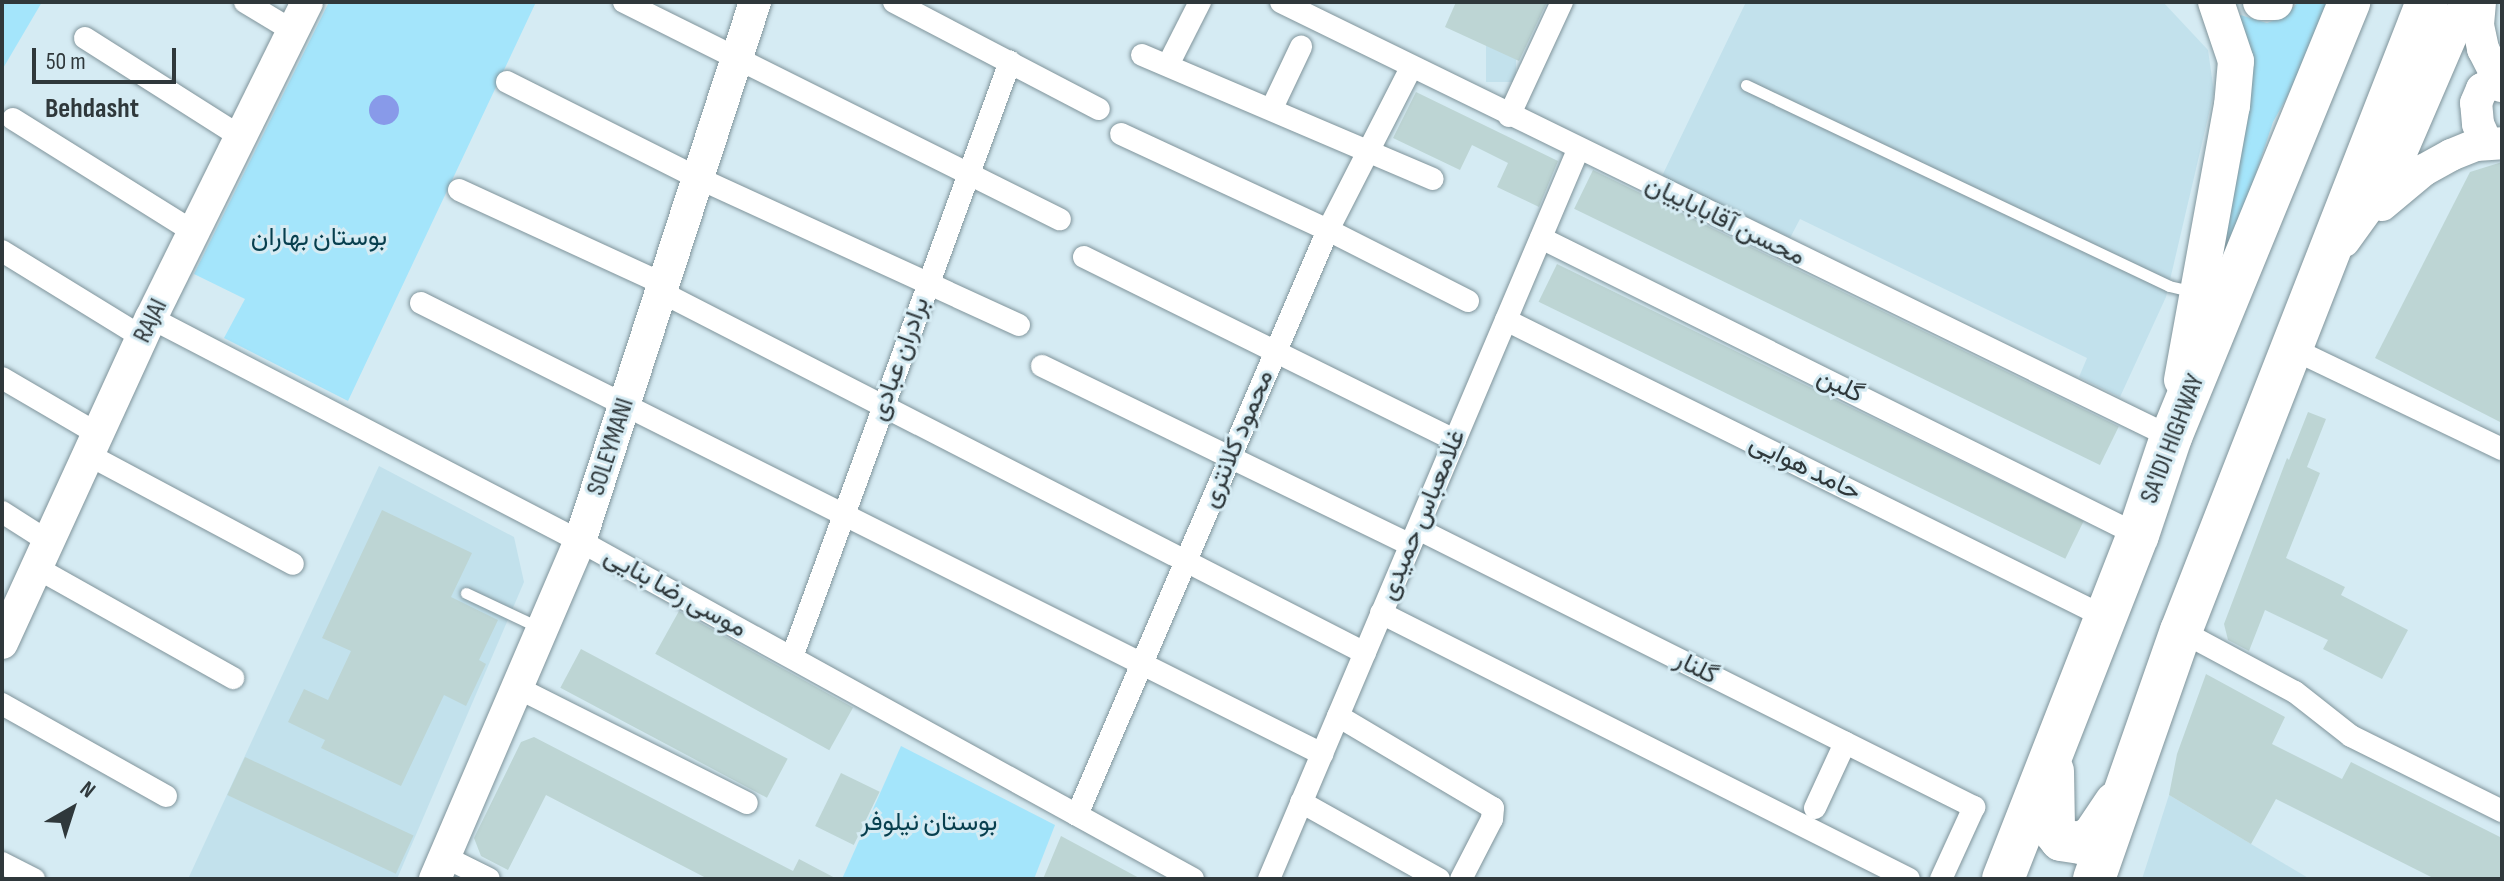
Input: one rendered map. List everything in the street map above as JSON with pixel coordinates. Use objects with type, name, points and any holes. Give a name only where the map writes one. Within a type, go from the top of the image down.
[{"type":"highway","name":"SA'IDI HIGHWAY","points":[[2003,879],[2103,616],[2138,535],[2171,437],[2349,2]]},
{"type":"highway","points":[[2094,879],[2181,631],[2427,2]]},
{"type":"highway","points":[[2055,742],[2052,813],[2054,831],[2061,840],[2081,843],[2093,836],[2129,783]]},
{"type":"main road","name":"RAJAI","points":[[2,643],[147,328],[307,2]]},
{"type":"main road","name":"SOLEYMANI","points":[[440,868],[580,541],[755,2]]},
{"type":"main road","points":[[2171,437],[2232,106],[2236,61],[2216,2]]},
{"type":"main road","points":[[2261,2],[2275,2]]},
{"type":"main road","points":[[2321,273],[2391,176],[2466,2]]},
{"type":"main road","points":[[2321,273],[2395,192],[2451,155],[2495,144],[2478,124],[2476,103],[2482,89],[2500,83],[2483,49],[2478,25],[2480,2]]},
{"type":"street","points":[[245,2],[293,31]]},
{"type":"street","points":[[624,2],[1060,219]]},
{"type":"street","points":[[894,2],[1099,109]]},
{"type":"street","points":[[1168,65],[1200,2]]},
{"type":"street","points":[[1509,116],[1562,2]]},
{"type":"street","name":"محسن آقاباباییان","points":[[1290,4],[1411,68],[2171,437]]},
{"type":"street","points":[[85,38],[241,137]]},
{"type":"street","points":[[1272,108],[1301,47]]},
{"type":"street","points":[[1142,55],[1433,179]]},
{"type":"street","name":"برادران عبادی","points":[[792,657],[1010,62]]},
{"type":"street","name":"محمود کلانتری","points":[[1077,815],[1328,230],[1411,68]]},
{"type":"street","points":[[507,82],[698,178],[1019,325]]},
{"type":"street","points":[[13,119],[194,232]]},
{"type":"street","points":[[1121,134],[1328,230],[1468,301]]},
{"type":"street","name":"غلامعباس حمیدی","points":[[1269,879],[1578,150]]},
{"type":"street","points":[[459,190],[662,288],[883,406],[1365,653]]},
{"type":"street","name":"گلبن","points":[[1541,238],[2138,535]]},
{"type":"street","name":"موسی رضا بنایی","points":[[2,251],[147,328],[580,541],[1193,879]]},
{"type":"street","points":[[1084,257],[1275,354],[1455,440]]},
{"type":"street","points":[[421,303],[1322,754]]},
{"type":"street","name":"حامد هوایی","points":[[1506,320],[2103,616]]},
{"type":"street","points":[[2293,349],[2502,449]]},
{"type":"street","name":"گلنار","points":[[1042,366],[1414,537],[1974,807],[1941,879]]},
{"type":"street","points":[[2,378],[93,445],[293,564]]},
{"type":"street","points":[[2,512],[43,555],[233,678]]},
{"type":"street","points":[[1381,613],[1909,879]]},
{"type":"street","points":[[2181,631],[2295,692],[2351,736],[2502,811]]},
{"type":"street","points":[[518,688],[747,803]]},
{"type":"street","points":[[2,704],[166,796]]},
{"type":"street","points":[[1338,716],[1493,808],[1492,819],[1461,879]]},
{"type":"street","points":[[1815,808],[1845,743]]},
{"type":"street","points":[[1301,802],[1439,879]]},
{"type":"street","points":[[2,863],[34,879]]},
{"type":"street","points":[[440,868],[489,879]]},
{"type":"lane","points":[[1746,85],[2169,286],[2199,292]]},
{"type":"lane","points":[[466,593],[543,629]]},
{"type":"shaded area","points":[[1486,2],[1516,2],[1516,82],[1486,82]]},
{"type":"shaded area","points":[[1746,2],[2163,2],[2208,50],[2214,92],[2166,297],[2120,397],[2079,377],[2087,358],[1800,219],[1790,238],[1662,176]]},
{"type":"shaded area","points":[[379,466],[514,537],[524,582],[397,879],[188,879]]},
{"type":"shaded area","points":[[2169,795],[2310,879],[2142,879]]},
{"type":"green space","points":[[2,2],[42,2],[2,70]]},
{"type":"green space","name":"بوستان بهاران","points":[[329,2],[536,2],[348,401],[224,338],[245,299],[194,274]]},
{"type":"green space","points":[[2298,2],[2340,2],[2273,122],[2215,297],[2237,14],[2267,23],[2286,16]]},
{"type":"green space","name":"بوستان نیلوفر","points":[[901,746],[1055,825],[1034,879],[842,879]]},
{"type":"water","points":[[384,95],[395,99],[399,110],[395,121],[384,125],[373,121],[369,110],[373,99]]},
{"type":"building","points":[[1456,2],[1547,2],[1519,61],[1445,27]]},
{"type":"building","points":[[1416,92],[1558,161],[1539,207],[1497,187],[1508,163],[1472,145],[1460,170],[1393,138]]},
{"type":"building","points":[[2502,162],[2502,423],[2375,358],[2470,172]]},
{"type":"building","points":[[1593,170],[2119,426],[2100,465],[1574,209]]},
{"type":"building","points":[[1557,264],[2084,521],[2065,559],[1539,302]]},
{"type":"building","points":[[2308,412],[2326,419],[2307,467],[2320,473],[2286,558],[2345,587],[2341,595],[2408,630],[2382,679],[2323,649],[2328,640],[2265,610],[2249,651],[2228,640],[2224,624],[2287,458],[2289,460]]},
{"type":"building","points":[[382,510],[472,553],[451,597],[498,620],[479,660],[486,664],[466,706],[444,695],[401,786],[321,748],[325,740],[288,722],[304,689],[328,700],[351,651],[322,638]]},
{"type":"building","points":[[679,611],[853,707],[829,750],[655,654]]},
{"type":"building","points":[[581,649],[788,759],[767,798],[560,688]]},
{"type":"building","points":[[2206,674],[2285,717],[2272,744],[2342,779],[2351,762],[2502,838],[2502,879],[2435,879],[2276,799],[2251,844],[2169,795],[2177,754]]},
{"type":"building","points":[[534,737],[793,871],[799,859],[837,879],[708,879],[546,795],[508,870],[481,856],[474,838],[521,742]]},
{"type":"building","points":[[245,757],[414,836],[396,874],[227,795]]},
{"type":"building","points":[[841,773],[880,792],[854,845],[815,826]]},
{"type":"building","points":[[1061,836],[1141,879],[1043,879]]},
{"type":"district","name":"Behdasht","points":[[92,109]]}]
